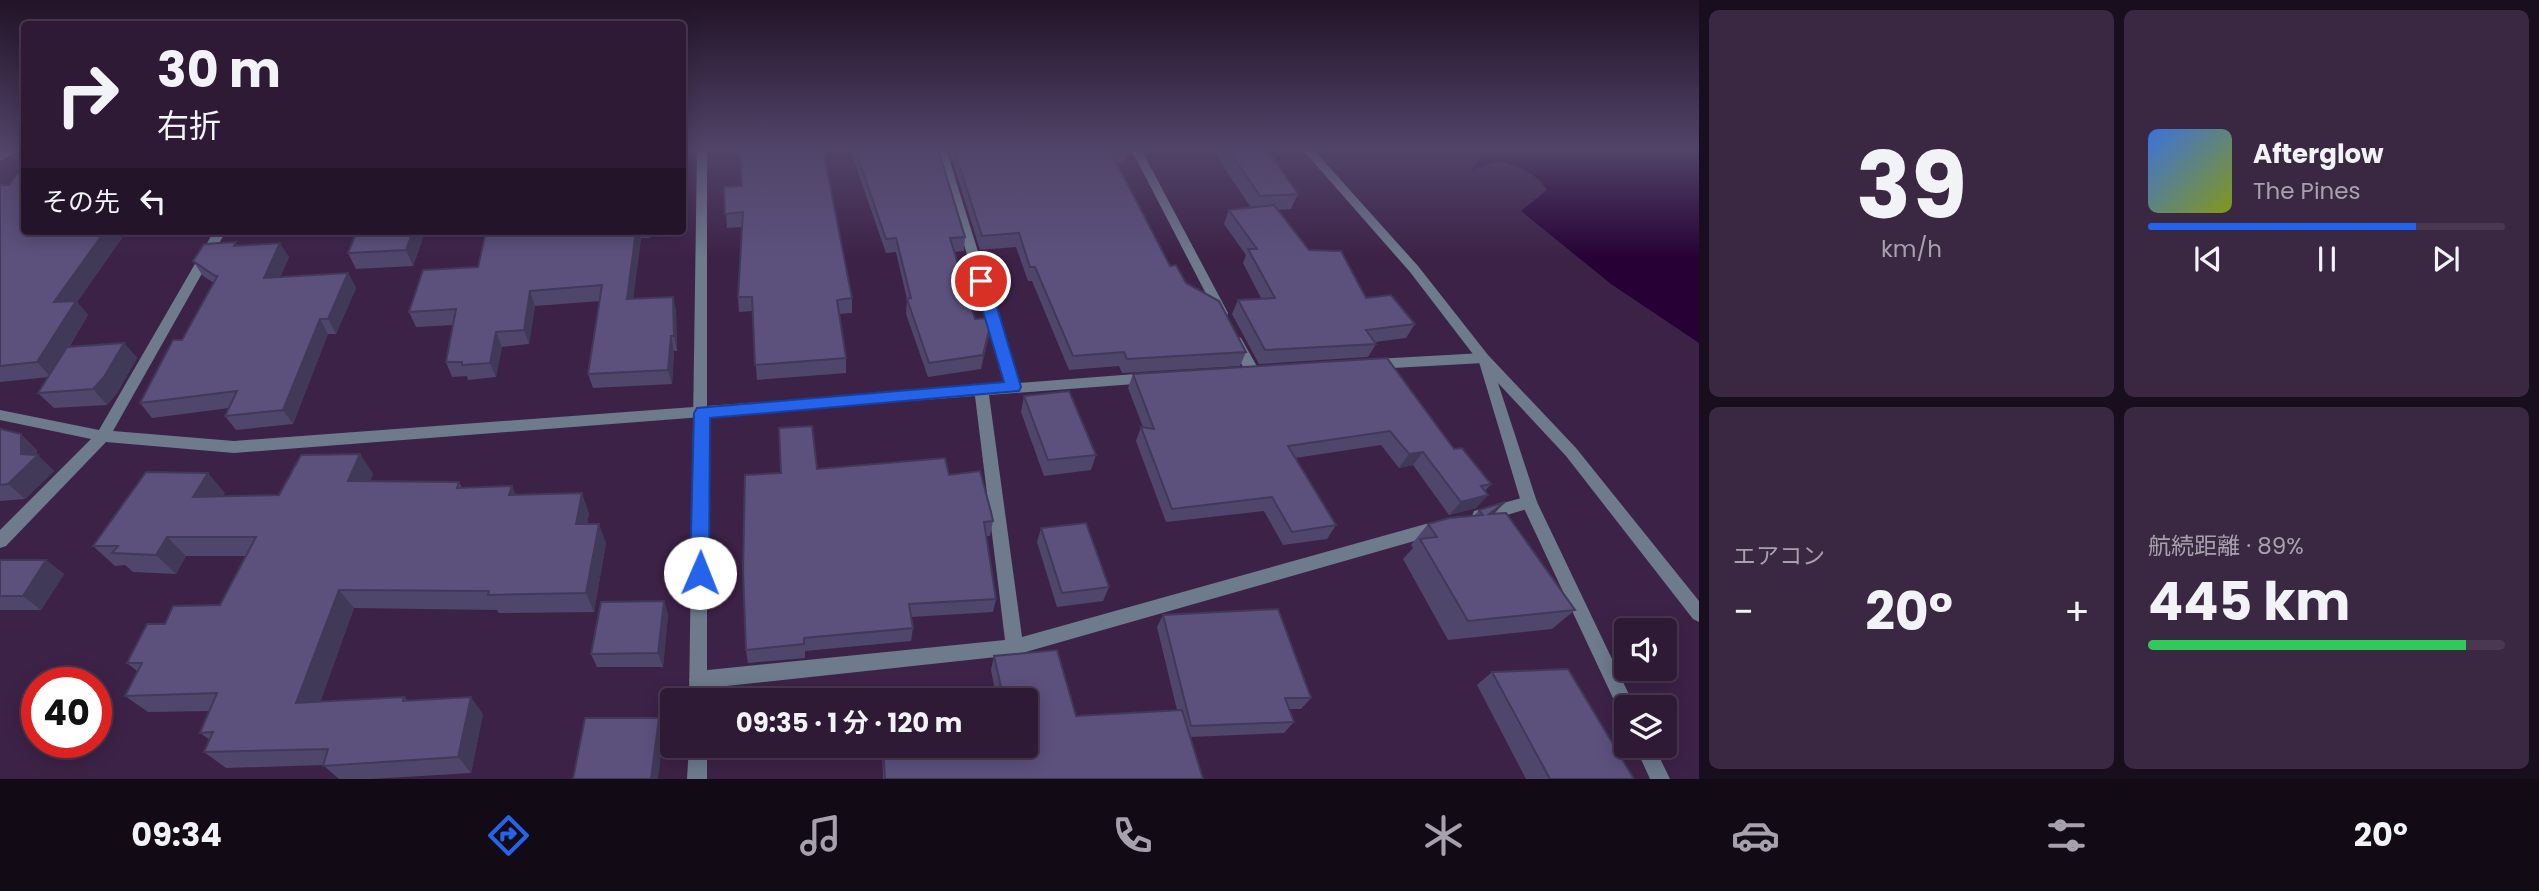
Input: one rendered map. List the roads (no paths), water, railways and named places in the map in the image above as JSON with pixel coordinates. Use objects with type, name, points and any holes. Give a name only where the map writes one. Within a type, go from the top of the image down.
[{"type":"street","points":[[698,688],[702,185]]},
{"type":"street","points":[[953,185],[1013,387]]},
{"type":"street","points":[[1155,185],[1226,321]]},
{"type":"street","points":[[1339,185],[1414,269],[1483,358],[1571,452],[1699,614]]},
{"type":"street","points":[[0,541],[103,436],[218,235]]},
{"type":"street","points":[[1233,333],[1252,370]]},
{"type":"street","points":[[1361,365],[1483,358]]},
{"type":"street","points":[[1483,358],[1529,502],[1620,695]]},
{"type":"street","points":[[0,415],[103,436],[234,447],[1159,377]]},
{"type":"street","points":[[981,390],[1015,648]]},
{"type":"street","points":[[698,680],[1015,648],[1529,502]]},
{"type":"street","points":[[697,779],[698,758]]},
{"type":"street","points":[[1650,758],[1660,779]]}]
